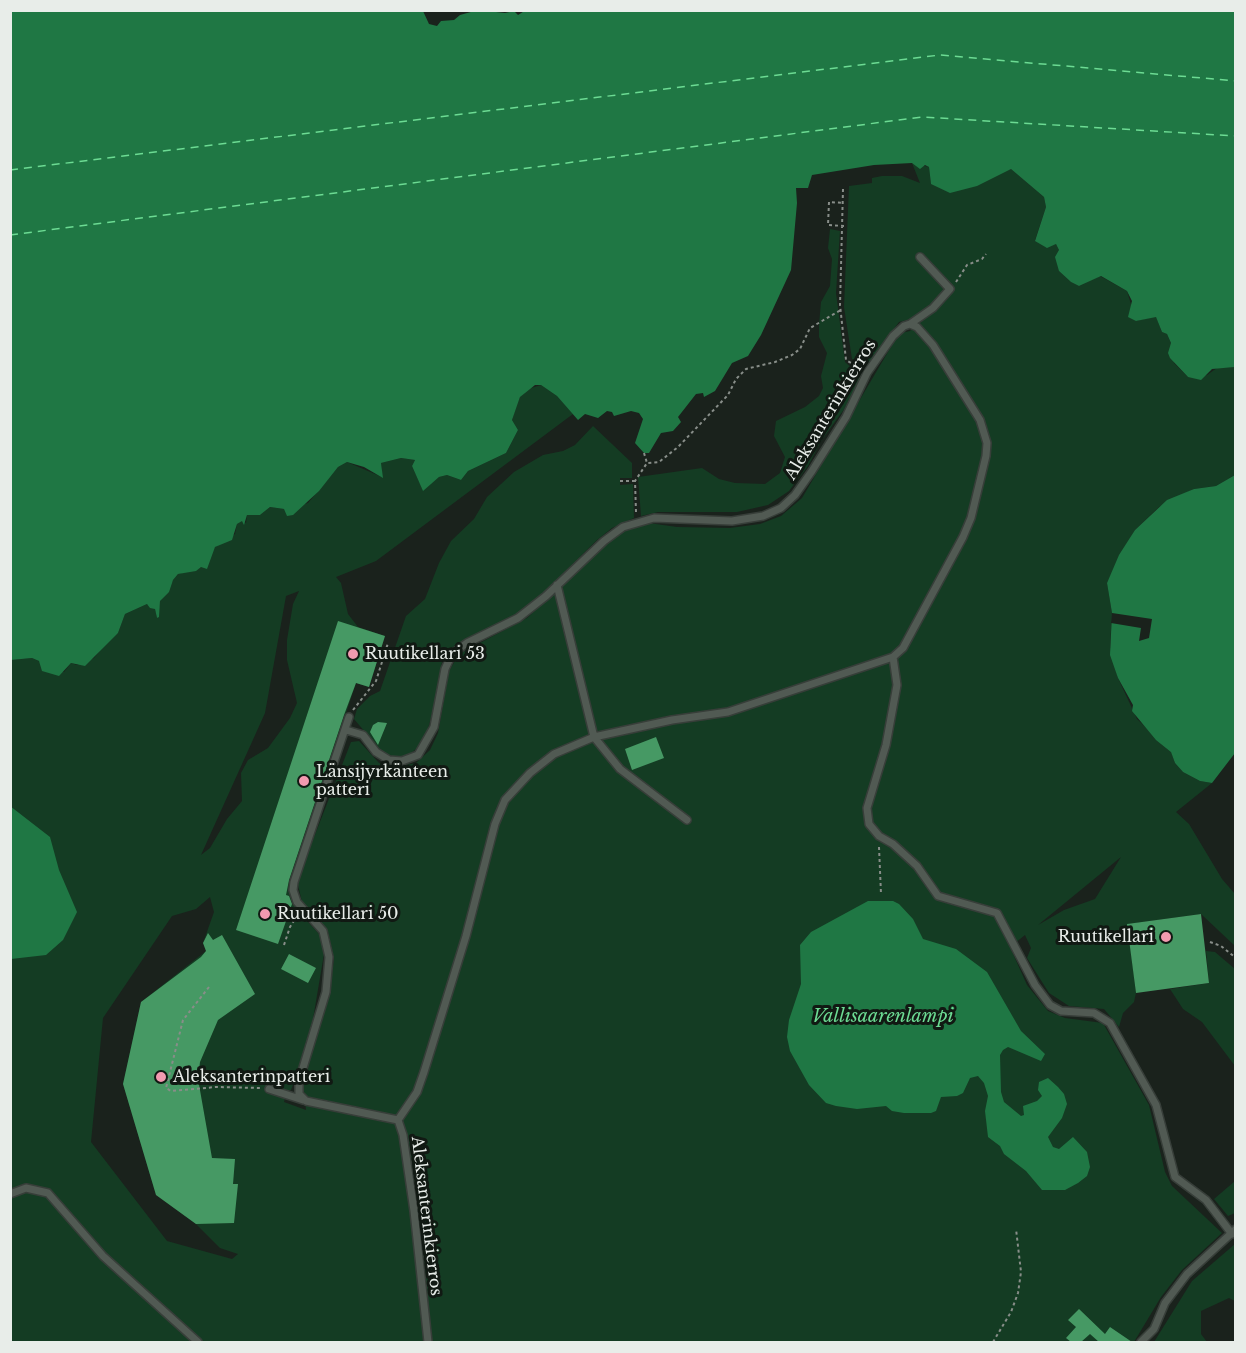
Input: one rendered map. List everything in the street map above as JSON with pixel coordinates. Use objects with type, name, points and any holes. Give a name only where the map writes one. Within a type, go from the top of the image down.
[{"type":"lane","points":[[920,257],[950,289]]},
{"type":"lane","name":"Aleksanterinkierros","points":[[346,730],[363,735],[376,752],[389,760],[402,761],[418,755],[434,727],[445,669],[452,654],[467,643],[518,618],[612,534],[636,521],[654,518],[732,521],[763,516],[781,508],[795,495],[842,424],[867,373],[899,328],[910,324],[933,308],[950,289]]},
{"type":"lane","points":[[398,1120],[417,1092],[424,1072],[466,936],[495,824],[505,800],[530,773],[554,754],[594,738],[672,720],[728,712],[893,657],[903,648],[971,518],[987,443],[980,420],[933,345],[917,327],[910,324]]},
{"type":"lane","points":[[557,585],[594,738],[620,769],[687,820]]},
{"type":"lane","points":[[893,657],[897,685],[886,745],[867,808],[869,824],[879,836],[893,844],[917,866],[938,896],[997,913],[1035,985],[1050,1005],[1061,1011],[1094,1013],[1110,1023],[1156,1105],[1175,1177],[1212,1205],[1234,1231],[1187,1274],[1165,1304],[1154,1329],[1141,1342]]},
{"type":"lane","points":[[306,1101],[299,1094],[298,1088],[326,992],[329,957],[323,931],[294,895],[294,882],[349,717]]},
{"type":"lane","name":"Aleksanterinkierros","points":[[269,1089],[306,1101],[398,1120],[403,1135],[414,1211],[428,1342]]},
{"type":"lane","points":[[10,1194],[26,1188],[48,1193],[103,1256],[198,1342]]},
{"type":"path","points":[[843,189],[844,226],[840,286],[846,360],[867,373]]},
{"type":"path","points":[[844,203],[829,202],[828,225],[844,226]]},
{"type":"path","points":[[950,289],[968,265],[982,259],[986,254]]},
{"type":"path","points":[[636,521],[635,481],[648,463],[659,462],[678,447],[728,395],[736,379],[746,369],[775,362],[792,354],[800,349],[810,328],[841,310]]},
{"type":"path","points":[[644,453],[648,463]]},
{"type":"path","points":[[620,481],[635,481]]},
{"type":"path","points":[[349,717],[357,702],[376,681],[388,643]]},
{"type":"path","points":[[879,836],[881,894]]},
{"type":"path","points":[[284,945],[290,927],[304,910]]},
{"type":"path","points":[[1210,942],[1221,946],[1236,958]]},
{"type":"path","points":[[209,987],[183,1020],[166,1088],[171,1091],[198,1088],[269,1089]]},
{"type":"path","points":[[993,1342],[1011,1312],[1018,1293],[1021,1272],[1016,1229]]},
{"type":"shaded area","points":[[912,163],[929,167],[931,184],[1011,169],[1044,197],[1046,207],[1035,240],[1046,247],[1056,244],[1059,250],[1059,271],[1071,282],[1079,286],[1100,276],[1127,291],[1136,321],[1156,316],[1162,332],[1167,334],[1171,343],[1174,363],[1188,377],[1207,375],[1217,368],[1235,367],[1235,475],[1216,486],[1194,489],[1159,507],[1135,530],[1107,583],[1112,613],[1110,647],[1118,678],[1137,719],[1171,751],[1175,763],[1183,772],[1200,781],[1212,783],[1176,812],[1189,824],[1222,879],[1235,894],[1235,946],[1201,914],[1128,924],[1136,993],[1134,1002],[1123,1013],[1119,1027],[1104,1009],[1069,1006],[1049,993],[1027,958],[1031,948],[1025,935],[1010,947],[1027,985],[1048,1011],[1065,1018],[1103,1023],[1149,1105],[1165,1172],[1172,1186],[1222,1233],[1182,1270],[1161,1297],[1134,1342],[11,1342],[11,660],[32,658],[64,672],[71,663],[77,665],[94,658],[109,639],[118,633],[125,614],[147,604],[155,608],[157,618],[160,601],[178,574],[201,567],[215,547],[235,534],[237,524],[242,520],[246,523],[247,515],[260,515],[270,507],[284,509],[308,503],[338,467],[347,462],[382,477],[381,463],[401,458],[415,460],[412,466],[423,490],[439,477],[447,475],[461,480],[468,471],[506,453],[518,430],[512,420],[514,413],[520,397],[528,389],[541,385],[557,396],[573,414],[376,561],[336,577],[341,583],[348,614],[358,627],[385,636],[369,687],[356,683],[290,883],[296,909],[321,936],[324,954],[313,1019],[295,1079],[291,1090],[287,1090],[284,1102],[306,1110],[303,1082],[329,997],[334,959],[328,932],[302,902],[298,885],[302,868],[351,742],[359,741],[379,763],[392,768],[416,763],[430,750],[438,733],[449,671],[459,654],[527,618],[606,544],[626,530],[649,523],[677,527],[730,528],[760,524],[781,516],[802,498],[895,340],[901,333],[910,331],[918,323],[911,319],[899,322],[867,366],[852,359],[844,307],[849,186],[872,183],[872,178],[882,176],[902,176],[920,183]],"holes":[[[299,591],[293,604],[287,640],[287,660],[297,703],[290,718],[268,748],[248,760],[241,773],[242,801],[227,819],[210,848],[201,855],[265,713],[286,596]],[[1121,857],[1095,899],[1064,910],[1038,925]],[[210,897],[214,912],[203,943],[206,951],[141,1002],[123,1084],[156,1195],[196,1224],[220,1248],[238,1254],[232,1259],[167,1241],[91,1142],[103,1018],[172,916],[196,909]]]},
{"type":"shaded area","points":[[830,229],[840,231],[836,293],[845,362],[861,376],[845,408],[821,441],[808,466],[789,491],[768,505],[737,512],[658,512],[641,516],[638,477],[702,468],[719,479],[735,483],[765,484],[780,473],[785,457],[774,436],[776,421],[805,407],[819,396],[823,388],[821,376],[827,353],[819,337],[819,325],[821,302],[830,286],[832,259],[828,248]]},
{"type":"shaded area","points":[[593,426],[632,463],[632,478],[620,478],[620,485],[633,484],[634,518],[612,528],[597,540],[528,608],[455,645],[442,662],[427,733],[419,747],[408,755],[396,758],[382,752],[354,719],[357,709],[370,696],[380,691],[406,616],[425,599],[439,563],[451,541],[474,519],[487,497],[514,472],[543,455],[563,451],[575,445]]},
{"type":"shaded area","points":[[1206,951],[1215,952],[1235,969],[1235,1066],[1202,1022],[1183,1009],[1170,989],[1209,983]]},
{"type":"shaded area","points":[[1235,1181],[1235,1213],[1228,1216],[1214,1199]]},
{"type":"shaded area","points":[[1235,1244],[1235,1301],[1229,1298],[1201,1311],[1201,1334],[1207,1342],[1154,1342],[1192,1281]]},
{"type":"water","points":[[478,10],[505,13],[514,11],[518,15],[526,10],[1235,11],[1235,367],[1212,369],[1201,380],[1188,377],[1170,358],[1168,353],[1171,343],[1167,334],[1162,332],[1156,317],[1136,321],[1128,317],[1132,301],[1127,291],[1101,276],[1079,286],[1071,282],[1059,271],[1055,257],[1059,250],[1056,244],[1047,248],[1035,241],[1046,207],[1044,197],[1011,169],[977,186],[950,193],[931,184],[929,167],[925,165],[920,169],[912,163],[874,165],[812,175],[808,188],[796,188],[797,203],[791,270],[761,335],[748,356],[732,363],[715,391],[704,397],[703,393],[696,394],[678,417],[681,422],[673,431],[661,433],[649,453],[644,453],[635,443],[643,419],[639,413],[631,411],[614,416],[612,412],[607,411],[598,418],[585,414],[578,420],[557,396],[541,385],[535,385],[520,397],[512,420],[518,430],[506,453],[468,471],[461,480],[447,475],[439,477],[423,491],[412,466],[415,460],[401,458],[381,463],[383,478],[364,467],[347,462],[338,467],[319,491],[293,515],[287,516],[284,509],[270,507],[260,515],[247,515],[244,525],[242,521],[237,524],[232,540],[215,547],[207,569],[201,567],[196,571],[178,574],[169,592],[160,601],[159,617],[157,618],[155,609],[150,608],[147,604],[125,614],[118,633],[85,666],[71,663],[59,676],[42,671],[39,661],[32,658],[11,660],[11,11],[423,11],[429,24],[437,26],[441,21],[454,20],[460,15]]},
{"type":"water","points":[[1235,475],[1235,753],[1212,783],[1200,781],[1183,772],[1175,763],[1171,752],[1156,740],[1132,711],[1133,705],[1118,678],[1110,655],[1112,613],[1107,583],[1119,555],[1135,530],[1167,500],[1194,489],[1216,486]]},
{"type":"water","points":[[10,806],[50,837],[59,870],[77,912],[63,940],[46,955],[11,959]]},
{"type":"water","name":"Vallisaarenlampi","points":[[868,901],[893,901],[899,904],[913,919],[923,939],[956,949],[987,972],[1021,1031],[1045,1054],[1041,1061],[1008,1047],[1003,1050],[1000,1055],[1001,1092],[1004,1102],[1021,1116],[1024,1115],[1023,1106],[1037,1101],[1042,1096],[1038,1090],[1039,1082],[1048,1078],[1058,1087],[1064,1094],[1067,1104],[1062,1118],[1048,1137],[1053,1147],[1059,1149],[1073,1137],[1087,1152],[1090,1167],[1087,1176],[1078,1183],[1065,1190],[1042,1190],[1026,1171],[1004,1154],[1000,1146],[988,1137],[985,1111],[988,1096],[984,1083],[978,1076],[970,1078],[963,1093],[957,1096],[941,1097],[936,1111],[931,1113],[904,1113],[892,1111],[886,1106],[857,1109],[836,1106],[826,1103],[809,1085],[790,1051],[787,1037],[789,1020],[801,984],[800,945],[811,932]]},
{"type":"pier","points":[[1112,613],[1152,619],[1149,638],[1139,641],[1141,628],[1111,623]]},
{"type":"building","name":"Länsijyrkänteen patteri","points":[[338,621],[385,636],[369,687],[356,683],[344,715],[289,880],[286,895],[289,896],[292,904],[278,944],[236,930]]},
{"type":"building","points":[[378,722],[387,723],[378,745],[370,732],[373,725]]},
{"type":"building","points":[[656,737],[664,758],[632,770],[625,749]]},
{"type":"building","points":[[1201,914],[1209,983],[1136,993],[1127,924]]},
{"type":"building","name":"Aleksanterinpatteri","points":[[208,933],[213,940],[222,935],[255,994],[218,1020],[200,1062],[198,1079],[212,1158],[235,1159],[233,1184],[238,1184],[234,1223],[196,1224],[156,1195],[123,1084],[141,1002],[201,957],[206,951],[203,943]]},
{"type":"building","points":[[289,954],[316,968],[308,983],[281,969]]},
{"type":"building","points":[[1079,1309],[1105,1334],[1110,1327],[1132,1342],[1099,1342],[1090,1334],[1081,1342],[1071,1342],[1066,1338],[1076,1327],[1068,1320]]},
{"type":"ferry route","points":[[10,170],[940,55],[1236,81]]},
{"type":"ferry route","points":[[10,235],[922,117],[1236,136]]},
{"type":"place","name":"Ruutikellari 53","points":[[353,654]]},
{"type":"place","name":"Länsijyrkänteen patteri","points":[[304,781]]},
{"type":"place","name":"Ruutikellari 50","points":[[265,914]]},
{"type":"place","name":"Ruutikellari","points":[[1166,937]]},
{"type":"place","name":"Aleksanterinpatteri","points":[[161,1077]]}]
